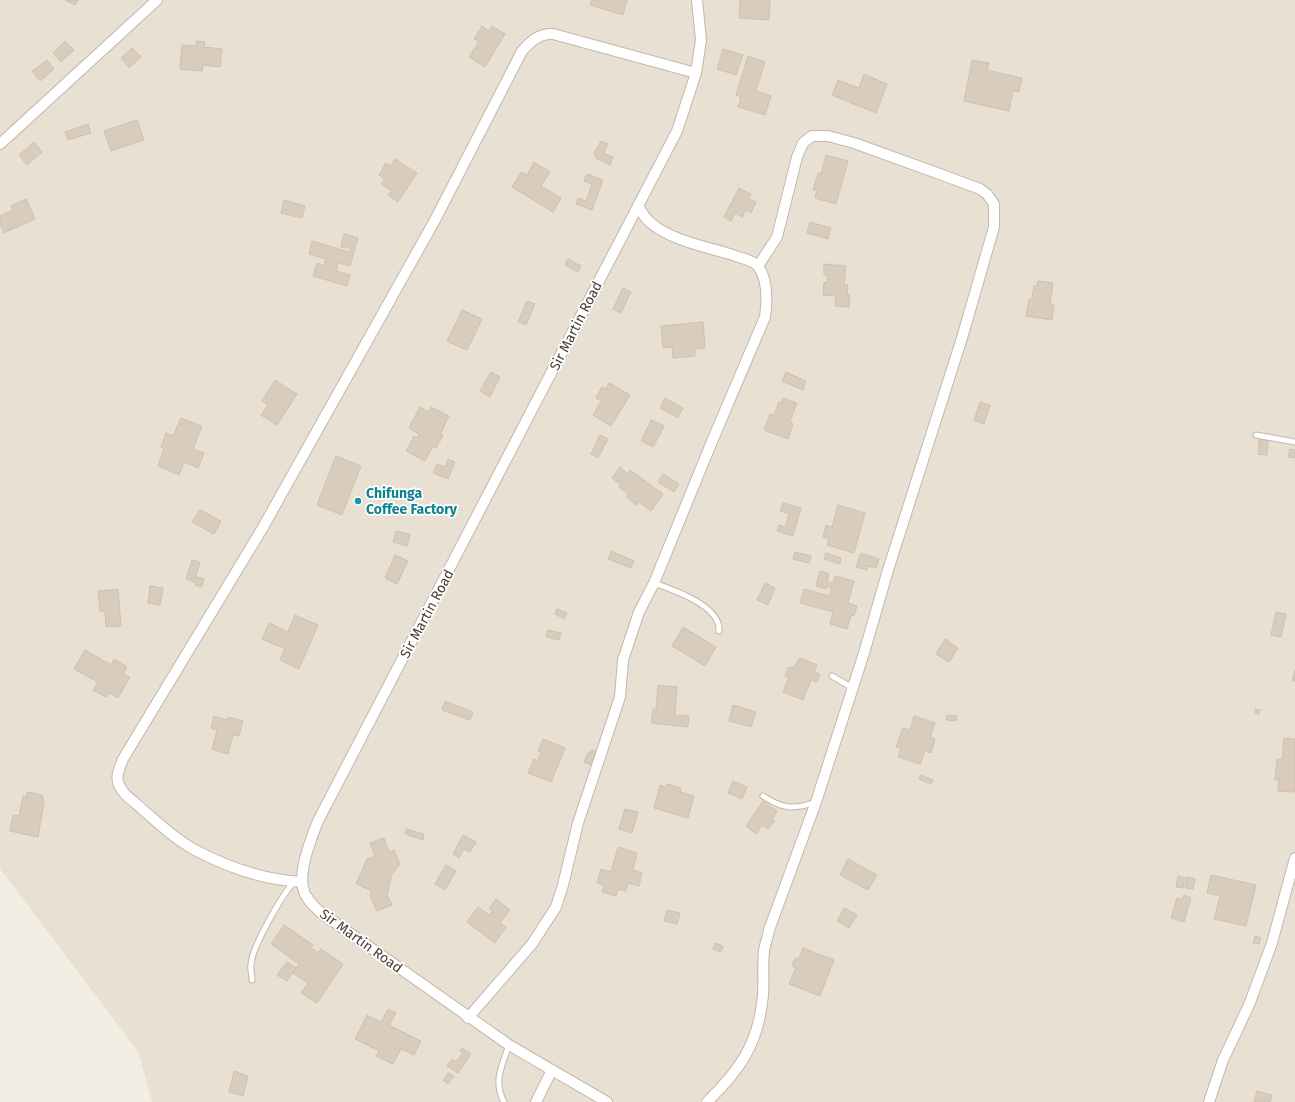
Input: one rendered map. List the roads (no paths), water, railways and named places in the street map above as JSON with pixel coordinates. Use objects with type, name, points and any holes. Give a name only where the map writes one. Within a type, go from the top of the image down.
[{"type":"street","points":[[0,144],[157,0]]},
{"type":"street","name":"Sir Martin Road","points":[[607,1102],[509,1045],[468,1018],[319,911],[305,894],[298,882],[318,821],[677,131],[696,73],[702,40],[697,0]]},
{"type":"street","points":[[298,882],[283,881],[252,873],[194,850],[158,823],[122,791],[117,777],[123,759],[258,536],[421,246],[522,51],[532,40],[547,33],[696,73]]},
{"type":"street","points":[[707,1102],[725,1084],[742,1062],[756,1036],[763,1002],[764,951],[769,930],[816,802],[971,309],[994,227],[994,204],[987,194],[980,189],[848,141],[828,136],[812,136],[803,144],[797,157],[777,237],[758,266]]},
{"type":"street","points":[[468,1018],[532,944],[556,907],[582,808],[620,697],[621,671],[639,612],[654,582],[765,317],[766,297],[764,279],[758,266],[744,259],[681,238],[656,227],[649,222],[638,206]]},
{"type":"street","points":[[1209,1102],[1223,1060],[1249,1005],[1272,943],[1295,858]]},
{"type":"street","points":[[536,1102],[552,1070]]},
{"type":"lane","points":[[1256,434],[1281,441],[1295,442]]},
{"type":"lane","points":[[654,582],[682,593],[712,613],[720,623],[719,631]]},
{"type":"lane","points":[[832,676],[853,688]]},
{"type":"lane","points":[[763,796],[778,806],[801,807],[816,802]]},
{"type":"lane","points":[[252,980],[251,964],[253,955],[276,908],[298,882]]},
{"type":"lane","points":[[504,1102],[500,1094],[498,1082],[499,1071],[509,1045]]},
{"type":"place","name":"Chifunga Coffee Factory","points":[[358,501]]}]
